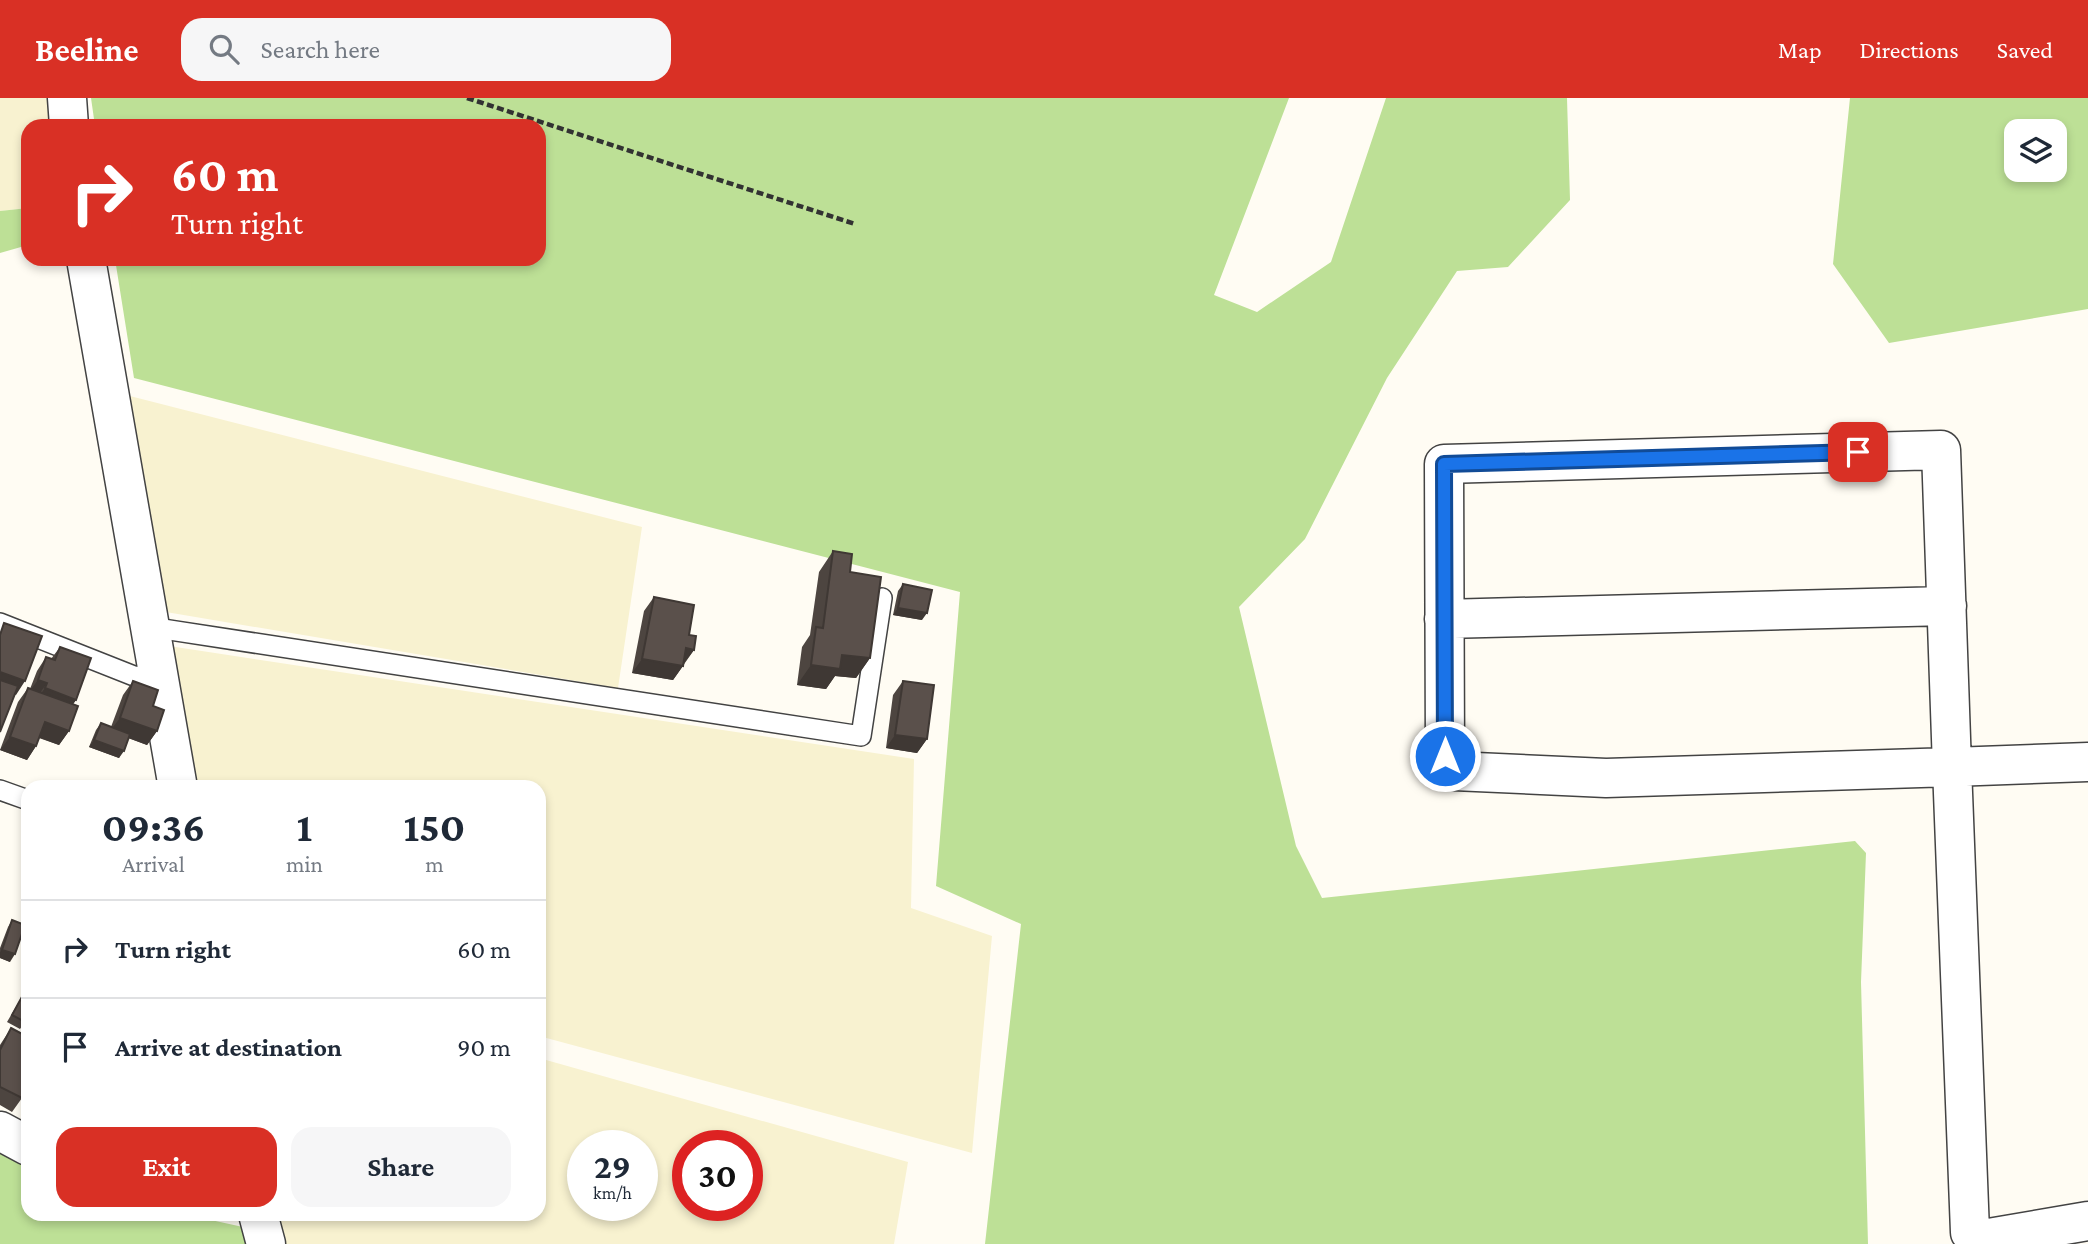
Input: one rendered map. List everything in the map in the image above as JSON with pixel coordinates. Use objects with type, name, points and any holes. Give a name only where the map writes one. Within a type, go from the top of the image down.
[{"type":"street","points":[[67,98],[68,119]]},
{"type":"street","points":[[87,266],[177,780]]},
{"type":"street","points":[[2088,762],[1952,767],[1606,778],[1454,771],[1445,756],[1444,464],[1941,450],[1952,767],[1970,1232],[1983,1239],[2088,1221]]},
{"type":"street","points":[[1444,619],[1947,606]]},
{"type":"street","points":[[0,1131],[21,1142]]},
{"type":"street","points":[[260,1221],[266,1244]]},
{"type":"lane","points":[[150,627],[860,736],[882,598]]},
{"type":"lane","points":[[0,623],[134,676],[158,677]]},
{"type":"lane","points":[[0,789],[21,797]]},
{"type":"path","points":[[467,98],[532,119]]},
{"type":"path","points":[[546,124],[855,224]]},
{"type":"shaded area","points":[[0,98],[52,98],[54,119],[21,119],[21,209],[0,211]]},
{"type":"shaded area","points":[[126,395],[642,527],[618,688],[160,611]]},
{"type":"shaded area","points":[[169,646],[914,759],[911,908],[992,936],[972,1153],[546,1038],[546,780],[195,780]]},
{"type":"shaded area","points":[[546,1060],[908,1162],[894,1244],[284,1244],[279,1221],[546,1221]]},
{"type":"green space","points":[[91,98],[1289,98],[1214,295],[1257,312],[1331,262],[1386,98],[1567,98],[1570,200],[1508,267],[1457,271],[1387,378],[1305,539],[1239,607],[1296,846],[1322,898],[1855,841],[1866,853],[1861,982],[1868,1244],[985,1244],[1021,924],[936,886],[960,592],[134,378],[116,266],[546,266],[546,119],[94,119]]},
{"type":"green space","points":[[1850,98],[2088,98],[2088,309],[1889,343],[1833,264]]},
{"type":"green space","points":[[21,209],[21,247],[0,253],[0,211]]},
{"type":"green space","points":[[0,1151],[21,1162],[21,1221],[216,1221],[243,1227],[249,1244],[0,1244]]},
{"type":"building","points":[[833,551],[852,554],[850,572],[881,577],[870,658],[842,655],[840,669],[811,665],[816,627],[823,628]]},
{"type":"building","points":[[903,584],[932,590],[927,613],[898,608]]},
{"type":"building","points":[[654,597],[694,605],[689,635],[696,636],[694,650],[686,648],[683,666],[642,659]]},
{"type":"building","points":[[4,623],[42,636],[25,681],[0,672],[0,635]]},
{"type":"building","points":[[60,647],[91,658],[76,700],[45,688],[47,683],[38,680],[46,657],[55,660]]},
{"type":"building","points":[[0,680],[18,686],[0,732]]},
{"type":"building","points":[[133,681],[158,690],[153,706],[164,710],[157,731],[120,718]]},
{"type":"building","points":[[903,681],[934,685],[927,739],[895,735]]},
{"type":"building","points":[[28,688],[78,706],[69,731],[45,722],[36,746],[10,737]]},
{"type":"building","points":[[101,723],[130,734],[124,751],[94,740]]},
{"type":"building","points":[[12,920],[21,923],[21,937],[15,954],[2,950]]},
{"type":"building","points":[[21,998],[21,1020],[12,1015]]},
{"type":"building","points":[[11,1028],[21,1033],[21,1098],[0,1087],[0,1050]]},
{"type":"route","points":[[1445,756],[1444,464],[1858,452]]}]
